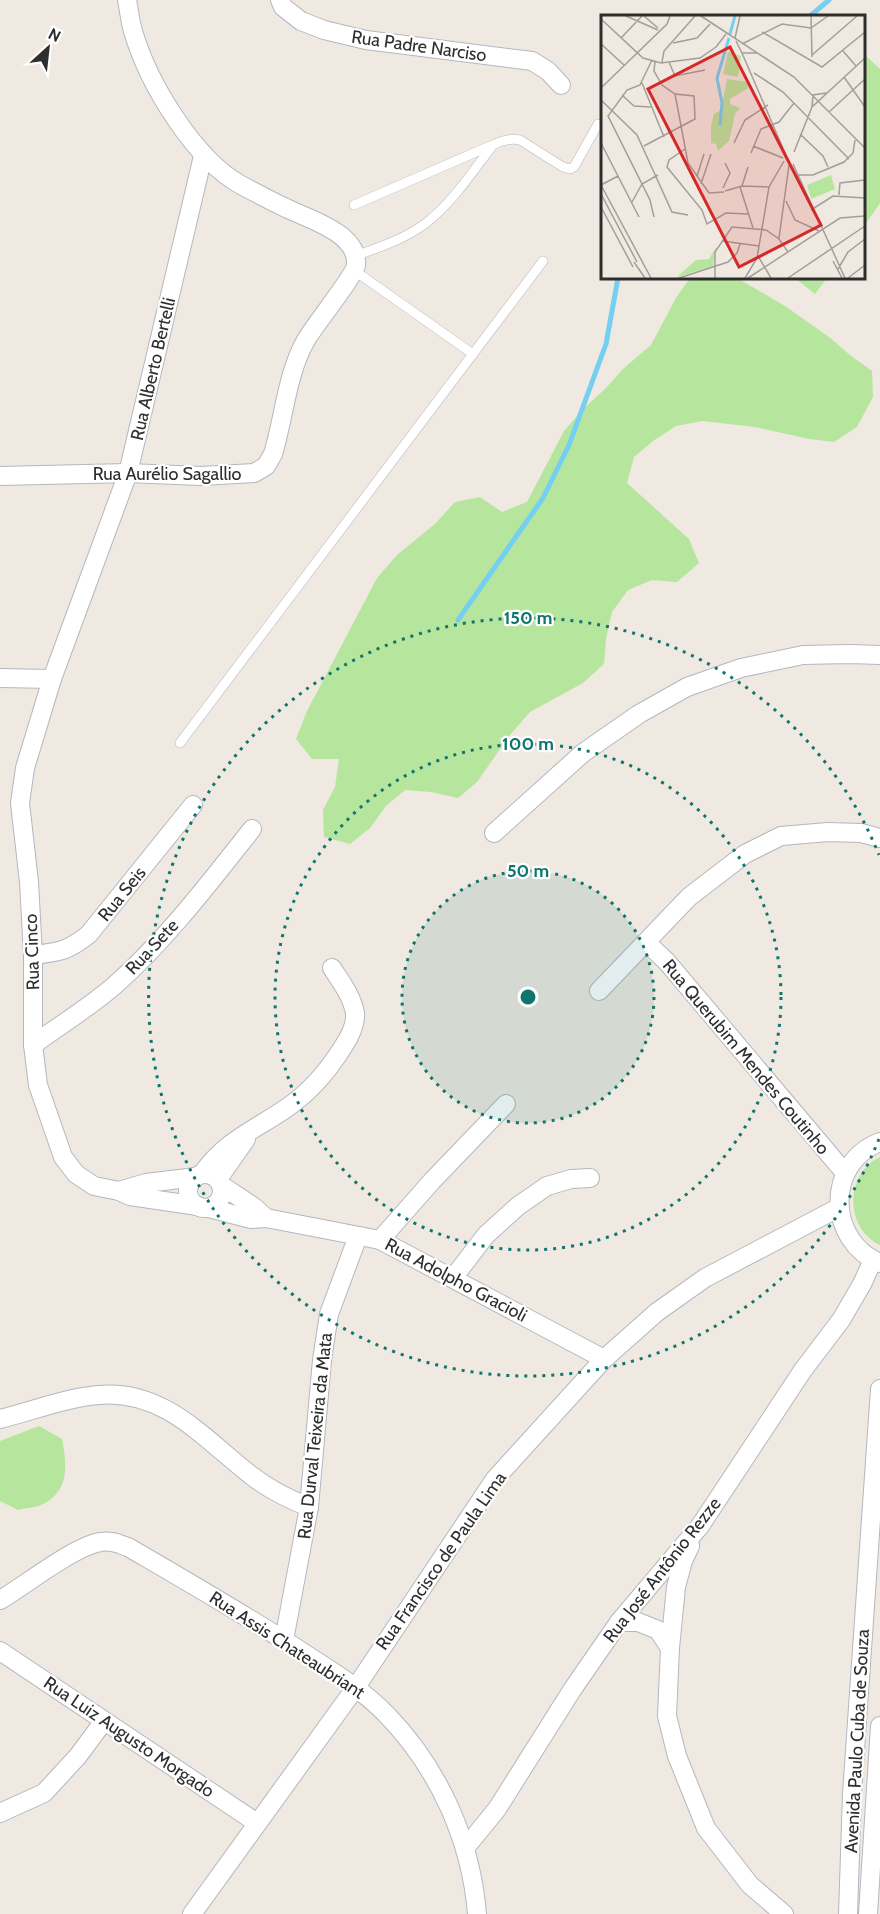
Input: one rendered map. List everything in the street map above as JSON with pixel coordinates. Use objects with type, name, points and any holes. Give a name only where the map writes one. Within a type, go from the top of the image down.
[{"type":"street","points":[[127,0],[134,32],[154,82],[203,156],[239,184],[335,231],[350,245],[355,263]]},
{"type":"street","name":"Rua Padre Narciso","points":[[280,0],[283,7],[301,21],[324,30],[366,40],[532,61],[548,71],[561,85]]},
{"type":"street","name":"Rua Alberto Bertelli","points":[[52,679],[128,473],[203,156]]},
{"type":"street","name":"Rua Aurélio Sagallio","points":[[0,476],[128,473],[201,476],[254,473],[266,466],[273,454],[279,435],[299,353],[355,263]]},
{"type":"street","points":[[494,833],[583,753],[639,714],[687,687],[741,669],[802,655],[880,655]]},
{"type":"street","points":[[0,678],[52,679]]},
{"type":"street","name":"Rua Cinco","points":[[52,679],[25,768],[20,803],[29,882],[33,955],[33,1045],[38,1085],[63,1157],[76,1174],[94,1186],[130,1196],[203,1207]]},
{"type":"street","name":"Rua Seis","points":[[33,955],[60,952],[74,946],[89,933],[193,805]]},
{"type":"street","name":"Rua Sete","points":[[33,1045],[114,986],[132,970],[210,882],[252,829]]},
{"type":"street","points":[[599,991],[689,897],[744,854],[781,836],[828,832],[861,833],[880,838]]},
{"type":"street","name":"Rua Querubim Mendes Coutinho","points":[[646,942],[667,963],[845,1173]]},
{"type":"street","points":[[209,1179],[222,1194],[219,1202],[203,1207],[189,1198],[189,1186],[209,1179],[254,1128],[289,1106],[328,1072],[347,1040],[355,1014],[348,993],[332,968]]},
{"type":"street","points":[[380,1240],[432,1181],[506,1104]]},
{"type":"street","points":[[876,1261],[856,1247],[844,1229],[838,1208],[839,1190],[845,1173],[856,1157],[880,1142]]},
{"type":"street","points":[[453,1278],[486,1235],[518,1206],[547,1186],[570,1179],[590,1178]]},
{"type":"street","name":"Rua Cinco","points":[[118,1191],[146,1184],[209,1179]]},
{"type":"street","name":"Rua Adolpho Gracioli","points":[[209,1179],[254,1207],[266,1218]]},
{"type":"street","name":"Rua Adolpho Gracioli","points":[[203,1207],[251,1219],[266,1218],[380,1240],[604,1359]]},
{"type":"street","name":"Rua Francisco de Paula Lima","points":[[192,1914],[356,1687],[495,1479],[604,1359],[657,1312],[705,1278],[838,1208]]},
{"type":"street","name":"Rua Durval Teixeira da Mata","points":[[284,1640],[309,1507],[322,1360],[329,1314],[358,1236]]},
{"type":"street","name":"Rua José Antônio Rezze","points":[[466,1847],[497,1809],[619,1622],[700,1526],[803,1370],[841,1320],[876,1261]]},
{"type":"street","name":"Avenida Paulo Cuba de Souza","points":[[848,1914],[852,1794],[880,1389]]},
{"type":"street","points":[[0,1419],[98,1394],[126,1395],[154,1404],[189,1423],[252,1476],[281,1496],[309,1507]]},
{"type":"street","points":[[700,1526],[683,1561],[676,1587],[669,1648],[667,1716],[676,1756],[706,1828],[750,1885],[784,1914]]},
{"type":"street","name":"Rua Assis Chateaubriant","points":[[0,1600],[89,1545],[115,1542],[128,1547],[284,1640],[356,1687],[387,1715],[416,1751],[446,1799],[466,1847],[477,1914]]},
{"type":"street","points":[[619,1622],[638,1622],[658,1630],[669,1648]]},
{"type":"street","name":"Rua Luiz Augusto Morgado","points":[[0,1651],[257,1823]]},
{"type":"street","points":[[0,1813],[44,1793],[78,1756],[104,1721]]},
{"type":"street","name":"Avenida Paulo Cuba de Souza","points":[[868,1914],[878,1795],[880,1726]]},
{"type":"street","points":[[855,1747],[879,1748]]},
{"type":"street","points":[[852,1794],[878,1795]]},
{"type":"street","points":[[207,1914],[226,1869]]},
{"type":"lane","points":[[354,205],[503,140],[520,140],[570,169],[574,167],[598,124]]},
{"type":"lane","points":[[473,354],[355,263],[427,222],[449,200],[493,145]]},
{"type":"lane","points":[[180,743],[543,261]]},
{"type":"green space","points":[[865,55],[880,69],[880,203],[865,225]]},
{"type":"green space","points":[[689,279],[739,279],[785,306],[829,337],[872,371],[873,397],[857,427],[834,442],[755,427],[702,421],[676,426],[653,441],[634,457],[627,483],[689,539],[699,563],[677,582],[652,580],[628,590],[612,612],[606,639],[604,664],[583,683],[530,712],[510,735],[477,782],[458,798],[431,792],[405,790],[386,806],[370,828],[350,844],[324,837],[323,810],[335,787],[339,759],[312,759],[296,739],[307,711],[377,578],[397,555],[436,523],[455,502],[480,497],[502,512],[527,502],[564,431],[624,368],[651,345],[676,298]]},
{"type":"green space","points":[[796,279],[826,279],[815,294]]},
{"type":"green space","points":[[880,1157],[880,1245],[868,1237],[860,1227],[853,1201],[860,1176],[868,1165]]},
{"type":"green space","points":[[39,1426],[62,1439],[65,1468],[62,1485],[57,1493],[38,1506],[18,1510],[0,1501],[0,1441]]},
{"type":"waterway","points":[[811,15],[829,0]]},
{"type":"waterway","points":[[458,620],[543,498],[569,445],[606,344],[618,279]]}]
